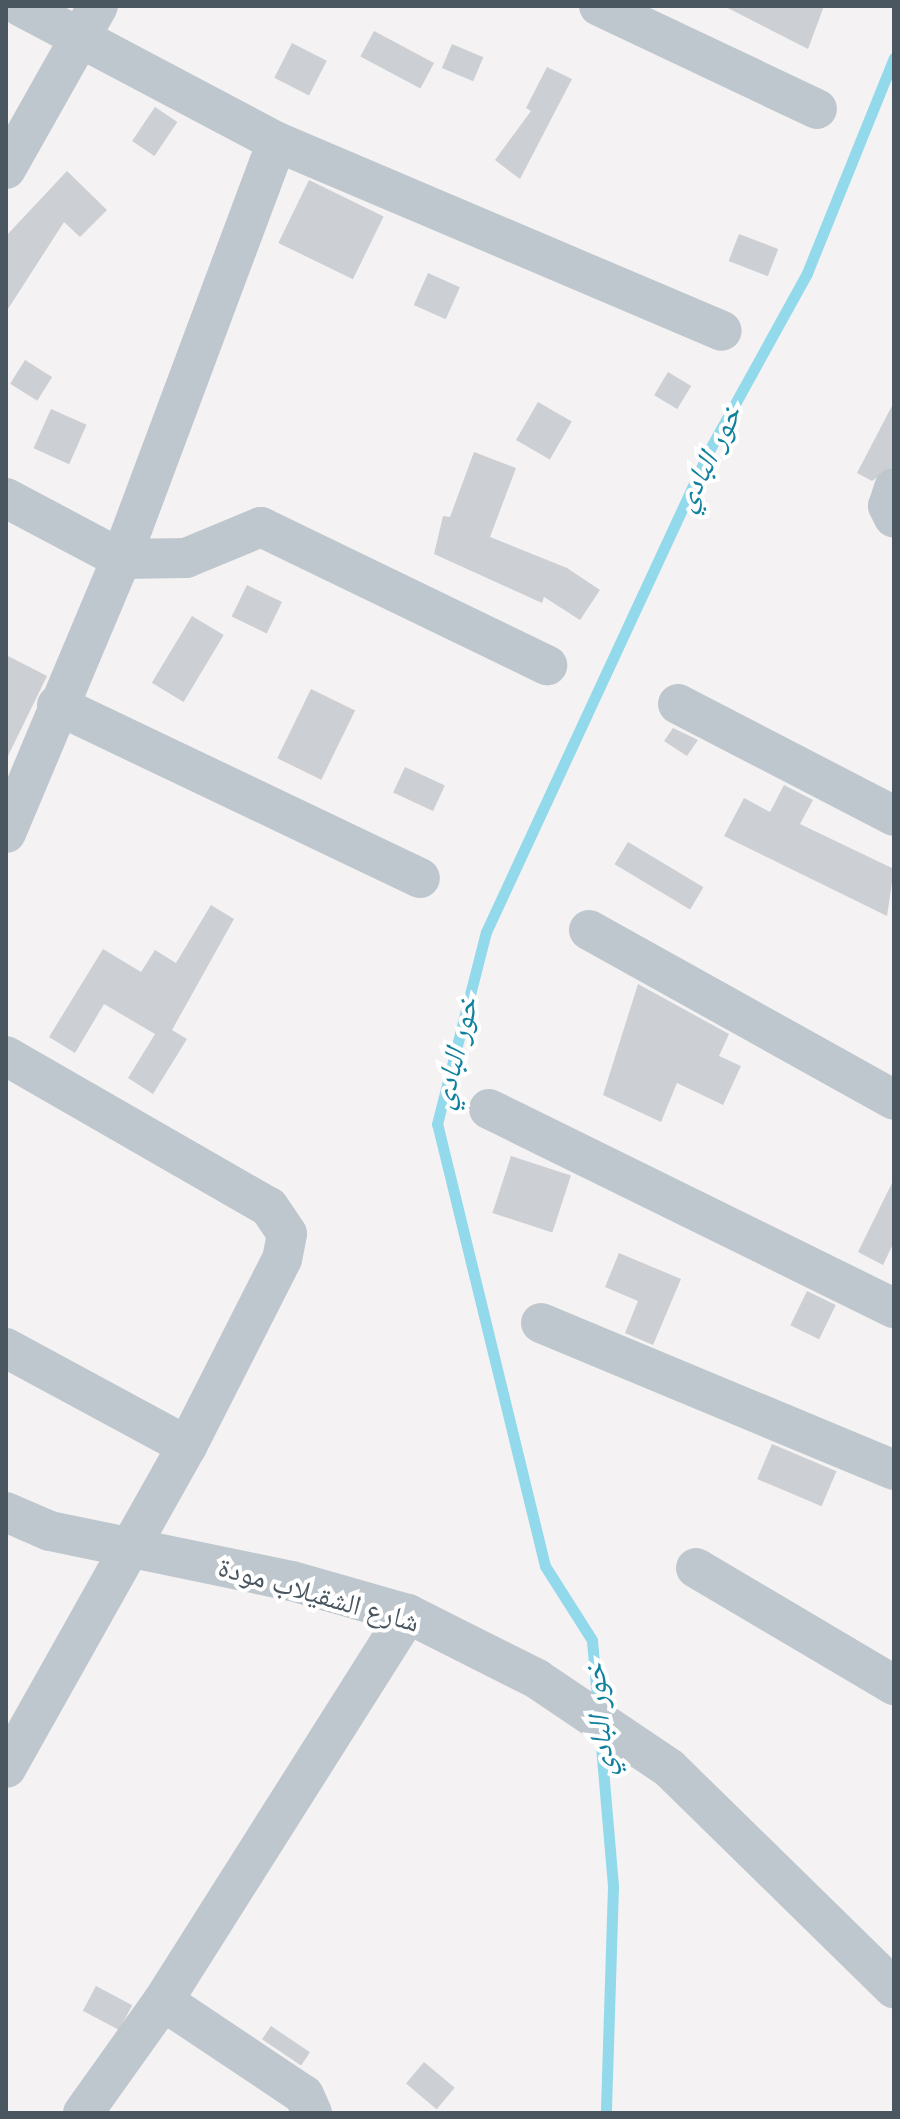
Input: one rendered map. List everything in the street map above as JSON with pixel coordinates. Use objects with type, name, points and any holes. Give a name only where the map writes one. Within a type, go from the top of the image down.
[{"type":"street","points":[[20,6],[89,23],[277,142],[722,331]]},
{"type":"street","points":[[599,6],[817,109]]},
{"type":"street","points":[[6,169],[89,23]]},
{"type":"street","points":[[6,833],[57,705],[121,559],[277,142]]},
{"type":"street","points":[[894,488],[888,506],[894,518]]},
{"type":"street","points":[[6,498],[121,559],[186,558],[261,527],[547,665]]},
{"type":"street","points":[[678,704],[894,816]]},
{"type":"street","points":[[57,705],[420,878]]},
{"type":"street","points":[[589,930],[894,1100]]},
{"type":"street","points":[[6,1056],[269,1207],[287,1234],[282,1259],[187,1446],[131,1551],[6,1768]]},
{"type":"street","points":[[489,1109],[894,1308]]},
{"type":"street","points":[[541,1323],[894,1470]]},
{"type":"street","points":[[6,1348],[187,1446]]},
{"type":"street","name":"شارع الشقيلاب مودة","points":[[6,1512],[50,1531],[131,1551],[203,1561],[408,1614],[537,1679],[669,1768],[894,1988]]},
{"type":"street","points":[[696,1568],[894,1685]]},
{"type":"street","points":[[83,2113],[163,2001],[408,1614]]},
{"type":"street","points":[[163,2001],[304,2095],[312,2113]]},
{"type":"building","points":[[724,6],[824,6],[808,49]]},
{"type":"building","points":[[374,31],[434,63],[420,89],[360,57]]},
{"type":"building","points":[[292,43],[327,61],[309,95],[274,78]]},
{"type":"building","points":[[452,44],[483,57],[473,81],[442,68]]},
{"type":"building","points":[[547,67],[572,79],[520,179],[495,160],[531,111],[526,108]]},
{"type":"building","points":[[155,107],[177,122],[154,156],[132,141]]},
{"type":"building","points":[[67,171],[107,210],[80,237],[64,222],[6,312],[6,236]]},
{"type":"building","points":[[309,180],[384,216],[353,279],[278,243]]},
{"type":"building","points":[[739,234],[778,249],[768,276],[729,261]]},
{"type":"building","points":[[428,273],[460,287],[446,319],[414,305]]},
{"type":"building","points":[[25,360],[52,377],[37,401],[10,384]]},
{"type":"building","points":[[668,372],[691,386],[677,409],[654,395]]},
{"type":"building","points":[[538,402],[572,421],[550,460],[516,440]]},
{"type":"building","points":[[894,402],[894,466],[872,481],[857,473]]},
{"type":"building","points":[[51,409],[87,425],[69,464],[34,448]]},
{"type":"building","points":[[474,452],[516,468],[490,537],[567,568],[600,590],[580,620],[544,597],[542,603],[434,554],[443,516],[450,517]]},
{"type":"building","points":[[247,585],[282,602],[267,634],[232,616]]},
{"type":"building","points":[[192,616],[224,635],[184,702],[152,683]]},
{"type":"building","points":[[6,655],[47,676],[6,760]]},
{"type":"building","points":[[311,689],[355,710],[321,780],[277,758]]},
{"type":"building","points":[[673,728],[698,740],[687,756],[664,741]]},
{"type":"building","points":[[405,767],[445,786],[433,811],[393,792]]},
{"type":"building","points":[[784,785],[813,800],[800,824],[894,869],[887,916],[724,836],[744,798],[770,812]]},
{"type":"building","points":[[628,842],[703,887],[690,910],[615,864]]},
{"type":"building","points":[[211,905],[234,919],[172,1030],[187,1039],[153,1094],[128,1078],[155,1034],[104,1004],[75,1053],[49,1037],[103,949],[141,972],[155,950],[176,963]]},
{"type":"building","points":[[638,984],[729,1034],[719,1056],[741,1066],[723,1105],[677,1083],[661,1122],[603,1095]]},
{"type":"building","points":[[511,1156],[571,1175],[552,1233],[492,1213]]},
{"type":"building","points":[[894,1179],[894,1242],[883,1265],[858,1252]]},
{"type":"building","points":[[619,1253],[681,1279],[653,1345],[625,1333],[638,1301],[605,1287]]},
{"type":"building","points":[[807,1291],[836,1305],[819,1339],[790,1325]]},
{"type":"building","points":[[772,1444],[836,1471],[822,1506],[757,1479]]},
{"type":"building","points":[[96,1986],[132,2005],[119,2030],[83,2011]]},
{"type":"building","points":[[271,2026],[310,2052],[301,2066],[262,2039]]},
{"type":"building","points":[[424,2062],[455,2088],[437,2109],[406,2083]]},
{"type":"waterway","name":"خور البادي","points":[[598,1709],[592,1640],[545,1566],[437,1124],[486,932],[710,449],[807,273],[894,58]]},
{"type":"waterway","name":"خور البادي","points":[[600,1734],[613,1886],[606,2113]]}]
